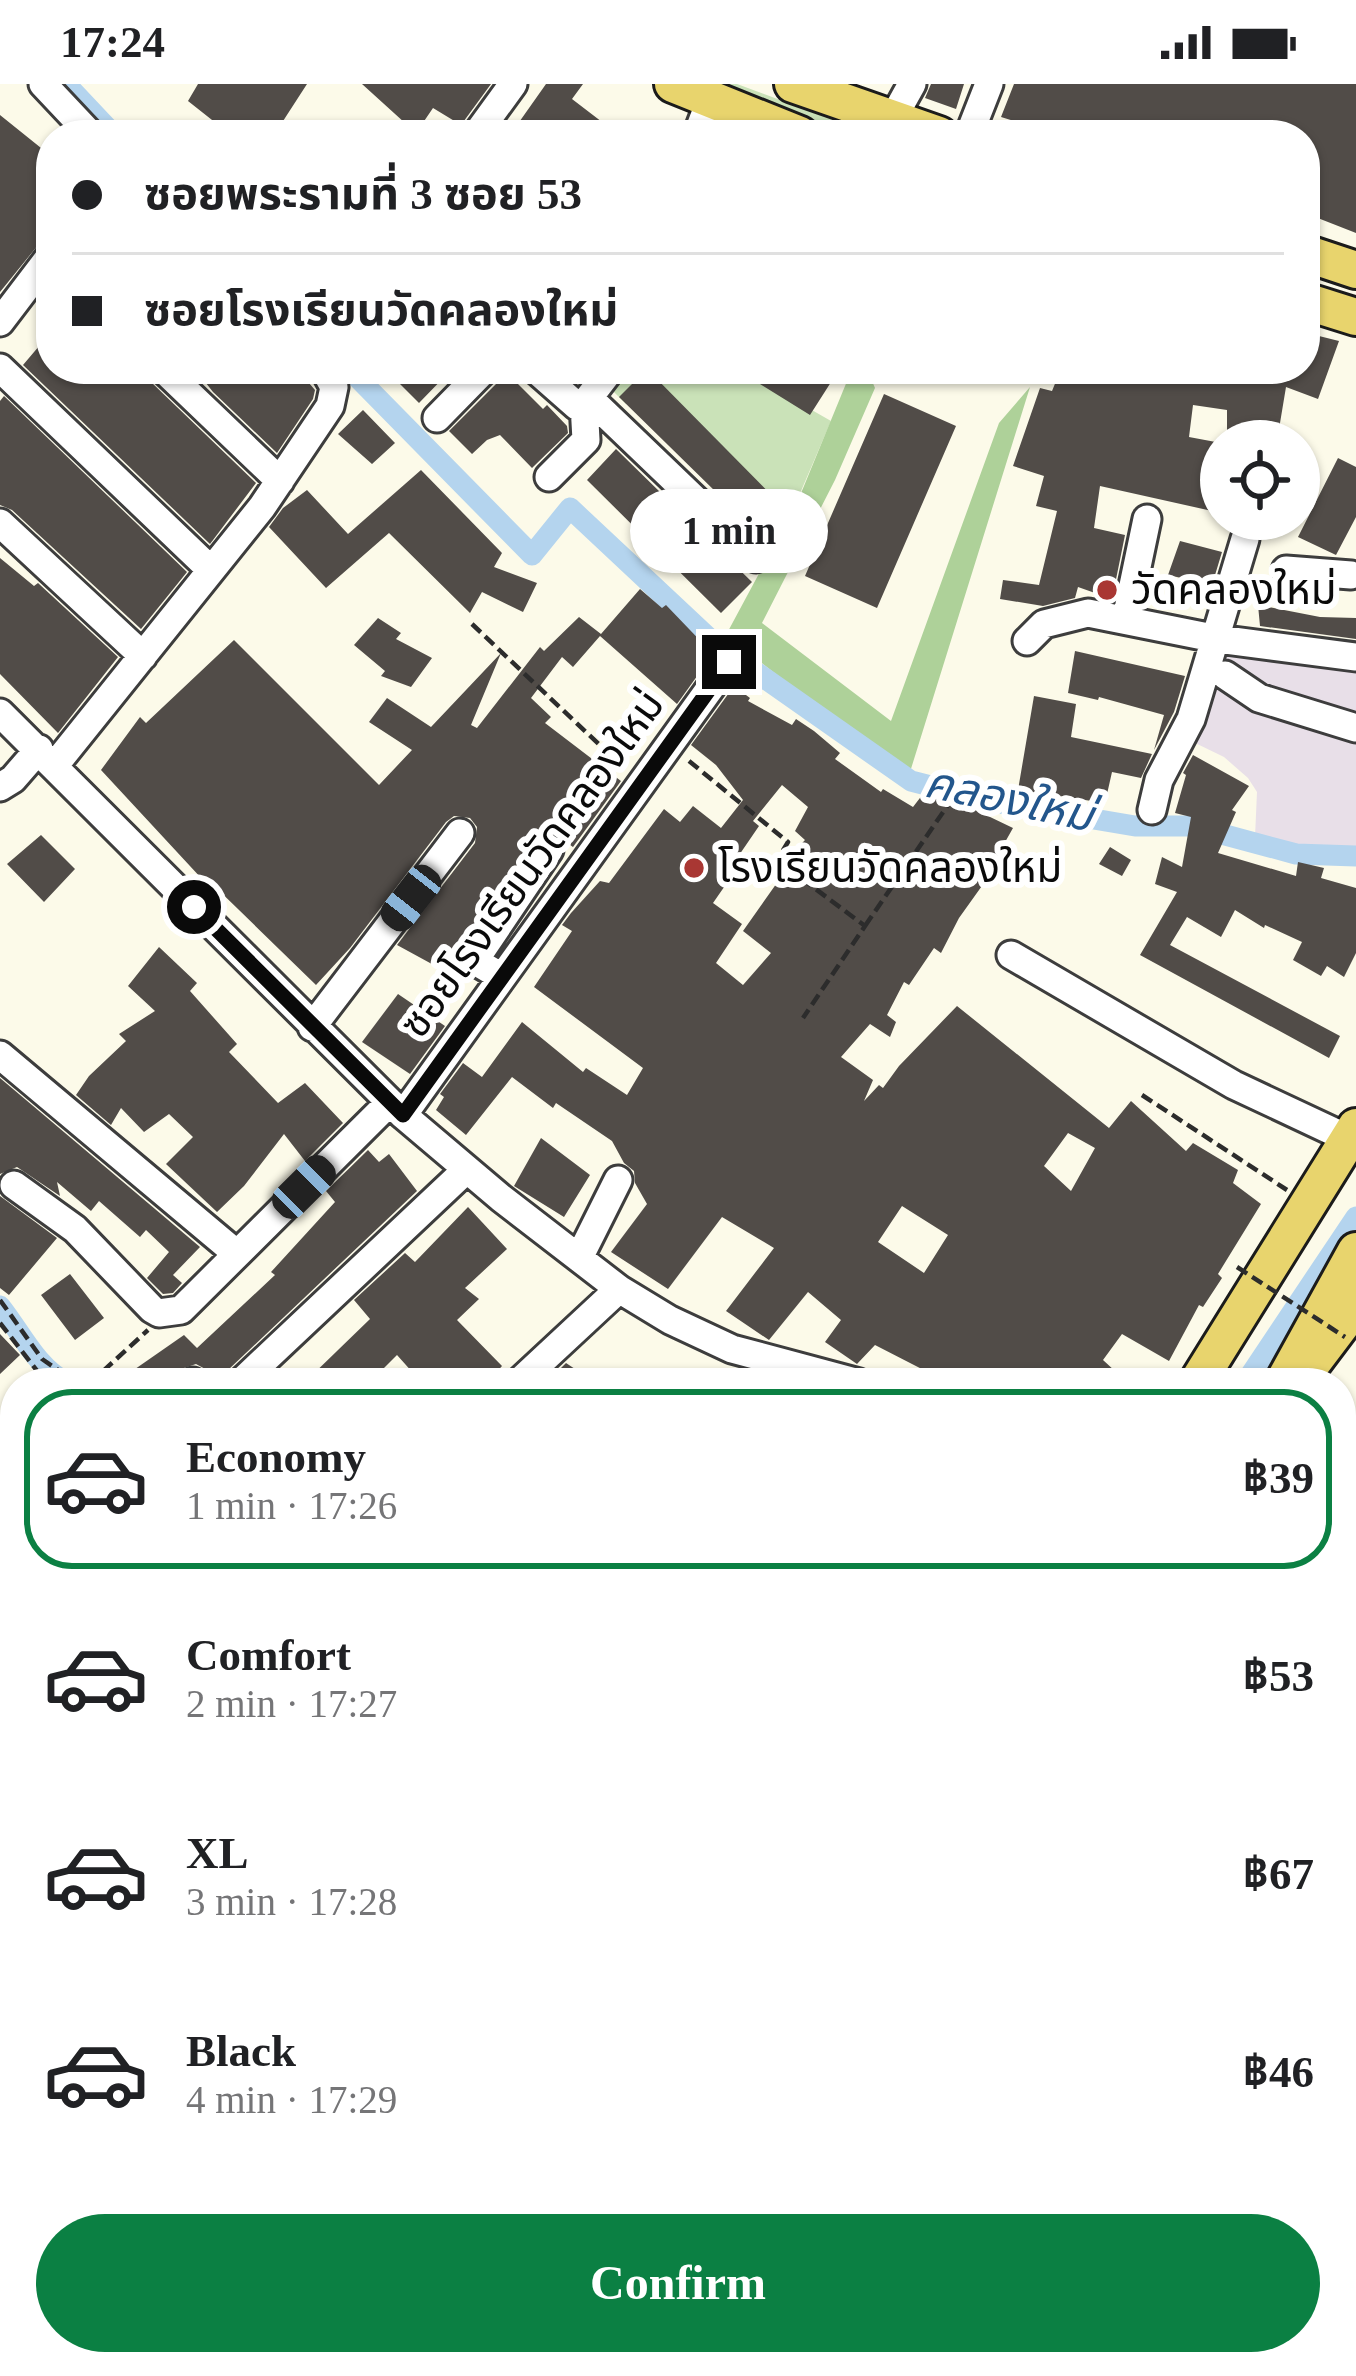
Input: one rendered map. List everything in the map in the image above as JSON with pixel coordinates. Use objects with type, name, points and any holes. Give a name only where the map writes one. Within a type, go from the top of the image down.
[{"type":"main road","points":[[673,84],[704,118]]},
{"type":"main road","points":[[793,84],[892,120]]},
{"type":"main road","points":[[1320,258],[1356,271]]},
{"type":"main road","points":[[1320,306],[1356,317]]},
{"type":"main road","points":[[1209,1368],[1306,1203],[1354,1152]]},
{"type":"main road","points":[[1212,1368],[1272,1295],[1354,1152]]},
{"type":"main road","points":[[1291,1368],[1356,1251]]},
{"type":"main road","points":[[1309,1368],[1350,1321]]},
{"type":"street","points":[[43,84],[78,120]]},
{"type":"street","points":[[487,120],[513,84]]},
{"type":"street","points":[[892,120],[913,84]]},
{"type":"street","points":[[975,120],[989,84]]},
{"type":"street","points":[[0,322],[36,277]]},
{"type":"street","points":[[0,368],[211,570]]},
{"type":"street","points":[[179,384],[280,481]]},
{"type":"street","points":[[0,787],[47,757],[142,656],[280,481],[330,406],[332,384]]},
{"type":"street","points":[[436,418],[469,384]]},
{"type":"street","points":[[550,384],[570,403],[587,401],[756,558]]},
{"type":"street","points":[[549,477],[586,440],[587,401],[600,384]]},
{"type":"street","points":[[1126,619],[1147,519]]},
{"type":"street","points":[[0,524],[142,656]]},
{"type":"street","points":[[1152,810],[1159,780],[1192,718],[1246,540]]},
{"type":"street","points":[[1286,570],[1354,571]]},
{"type":"street","points":[[1028,641],[1044,624],[1072,614],[1356,657]]},
{"type":"street","name":"ซอยโรงเรียนวัดคลองใหม่","points":[[168,1313],[181,1310],[396,1109],[502,977],[729,662]]},
{"type":"street","points":[[1225,675],[1259,698],[1356,728]]},
{"type":"street","points":[[0,713],[312,1027],[466,1170],[619,1289],[670,1320],[732,1349],[803,1368]]},
{"type":"street","points":[[312,1027],[460,833]]},
{"type":"street","points":[[502,977],[477,957],[549,850]]},
{"type":"street","points":[[1011,955],[1354,1152]]},
{"type":"street","points":[[0,1054],[237,1254]]},
{"type":"street","points":[[256,1368],[466,1170]]},
{"type":"street","points":[[580,1256],[618,1180]]},
{"type":"street","points":[[14,1185],[75,1229],[152,1309],[168,1313]]},
{"type":"street","points":[[534,1368],[619,1289]]},
{"type":"path","points":[[472,623],[644,783]]},
{"type":"path","points":[[670,746],[788,842],[777,860],[865,926]]},
{"type":"path","points":[[803,1018],[950,802]]},
{"type":"path","points":[[1142,1095],[1306,1203]]},
{"type":"path","points":[[1237,1267],[1350,1321]]},
{"type":"path","points":[[0,1300],[42,1359],[55,1368]]},
{"type":"path","points":[[107,1368],[168,1313]]},
{"type":"path","points":[[0,1323],[35,1368]]},
{"type":"shaded area","points":[[1222,652],[1356,665],[1356,851],[1309,851],[1255,837],[1257,792],[1248,778],[1224,757],[1189,740]]},
{"type":"green space","points":[[711,84],[737,84],[834,120],[807,120]]},
{"type":"green space","points":[[616,384],[766,384],[831,421],[789,519],[644,385],[626,404],[611,389]]},
{"type":"green space","points":[[846,384],[873,384],[835,480],[762,623],[891,721],[999,423],[1030,387],[910,772],[888,762],[726,635],[797,503]]},
{"type":"building","points":[[198,84],[307,84],[284,120],[212,120],[188,101]]},
{"type":"building","points":[[362,84],[491,84],[465,120],[453,120],[433,108],[425,120],[402,120]]},
{"type":"building","points":[[546,84],[583,84],[572,99],[599,120],[521,120]]},
{"type":"building","points":[[931,84],[964,84],[956,109],[925,98]]},
{"type":"building","points":[[1014,84],[1356,84],[1356,233],[1320,219],[1320,120],[1001,117]]},
{"type":"building","points":[[0,115],[36,144],[36,248],[0,292]]},
{"type":"building","points":[[1320,336],[1339,341],[1318,399],[1286,387],[1280,420],[1227,420],[1227,410],[1193,405],[1189,437],[1200,439],[1200,508],[1100,486],[1094,528],[1125,535],[1112,599],[1078,587],[1075,598],[1043,606],[1000,599],[1003,580],[1039,585],[1057,511],[1036,506],[1044,476],[1013,466],[1040,388],[1052,391],[1055,384],[1320,384]]},
{"type":"building","points":[[36,350],[36,377],[23,365]]},
{"type":"building","points":[[43,384],[153,384],[256,483],[210,544]]},
{"type":"building","points":[[207,384],[310,384],[315,390],[277,453]]},
{"type":"building","points":[[400,384],[437,384],[419,403]]},
{"type":"building","points":[[496,384],[518,384],[543,409],[547,405],[568,433],[532,468],[500,435],[472,454],[449,431]]},
{"type":"building","points":[[632,384],[662,384],[794,518],[768,543],[619,397]]},
{"type":"building","points":[[760,384],[830,384],[810,415]]},
{"type":"building","points":[[884,394],[956,426],[877,608],[805,576]]},
{"type":"building","points":[[4,396],[187,572],[141,629],[12,510],[0,505],[0,401]]},
{"type":"building","points":[[363,410],[395,443],[372,464],[338,434]]},
{"type":"building","points":[[616,449],[752,582],[721,613],[587,480]]},
{"type":"building","points":[[1338,458],[1356,467],[1356,517],[1336,555],[1304,540],[1320,540],[1320,494]]},
{"type":"building","points":[[421,470],[502,553],[494,567],[537,583],[523,612],[482,592],[470,613],[389,533],[326,588],[269,527],[283,508],[307,490],[348,534]]},
{"type":"building","points":[[1180,541],[1222,552],[1212,585],[1168,575]]},
{"type":"building","points":[[0,558],[34,586],[38,583],[118,657],[58,733],[0,674]]},
{"type":"building","points":[[640,589],[662,608],[666,605],[713,654],[677,704],[600,636],[573,667],[562,657],[531,698],[551,717],[545,723],[621,781],[573,847],[551,832],[534,840],[462,947],[460,964],[452,975],[397,945],[475,843],[477,827],[470,818],[454,816],[446,822],[316,985],[204,876],[202,879],[101,770],[140,717],[146,723],[234,640],[379,785],[412,750],[369,722],[387,698],[431,727],[501,653],[471,725],[477,728],[540,647],[544,651],[579,617],[601,634]]},
{"type":"building","points":[[1258,605],[1320,617],[1356,618],[1356,639],[1260,626]]},
{"type":"building","points":[[378,618],[401,633],[396,639],[432,658],[411,687],[381,676],[385,671],[354,645]]},
{"type":"building","points":[[1075,651],[1185,676],[1174,712],[1154,750],[1164,715],[1068,693]]},
{"type":"building","points":[[734,686],[748,701],[792,725],[796,719],[814,731],[840,753],[835,759],[881,792],[913,807],[923,794],[961,808],[963,804],[1013,828],[994,869],[941,953],[934,948],[909,985],[904,982],[887,1015],[896,1022],[890,1037],[870,1024],[841,1057],[873,1080],[864,1101],[879,1085],[883,1088],[957,1006],[1109,1128],[1131,1101],[1186,1151],[1193,1143],[1238,1170],[1233,1183],[1261,1204],[1218,1274],[1222,1278],[1203,1307],[1199,1305],[1169,1361],[1122,1334],[1103,1360],[1112,1368],[920,1368],[875,1345],[857,1364],[825,1342],[841,1320],[808,1292],[769,1340],[726,1311],[774,1248],[722,1217],[668,1289],[611,1252],[647,1204],[634,1171],[612,1141],[556,1103],[553,1108],[512,1077],[466,1135],[436,1110],[444,1097],[440,1094],[463,1063],[482,1077],[522,1022],[583,1072],[586,1068],[627,1095],[643,1068],[534,987],[572,931],[562,925],[600,881],[609,883],[664,809],[680,822],[693,806],[721,828],[743,800],[716,765],[691,745]],"holes":[[[782,785],[808,807],[795,831],[805,840],[786,860],[791,863],[743,931],[771,953],[743,985],[716,963],[742,924],[713,903],[759,826],[753,821]],[[1068,1133],[1095,1148],[1071,1191],[1044,1166]],[[902,1206],[948,1235],[924,1273],[878,1242]]]},
{"type":"building","points":[[1034,696],[1076,704],[1071,737],[1152,754],[1141,778],[1112,772],[1105,803],[1018,790]]},
{"type":"building","points":[[1193,755],[1249,786],[1232,810],[1236,812],[1218,853],[1296,876],[1298,862],[1324,868],[1321,878],[1356,888],[1356,953],[1344,977],[1327,966],[1321,976],[1293,960],[1302,942],[1264,928],[1235,910],[1221,937],[1187,917],[1170,945],[1340,1036],[1329,1058],[1140,955],[1177,892],[1155,884],[1162,857],[1182,867],[1191,817],[1175,813],[1183,773]]},
{"type":"building","points":[[41,835],[75,869],[44,902],[7,864]]},
{"type":"building","points":[[1110,847],[1131,860],[1122,876],[1099,864]]},
{"type":"building","points":[[159,947],[197,983],[190,991],[237,1044],[229,1052],[278,1103],[305,1083],[343,1123],[305,1161],[284,1134],[217,1212],[166,1164],[193,1137],[169,1114],[144,1132],[121,1108],[111,1125],[76,1095],[126,1041],[119,1034],[155,1011],[128,986]]},
{"type":"building","points":[[398,994],[445,1026],[410,1074],[362,1042]]},
{"type":"building","points":[[0,1078],[200,1247],[173,1275],[182,1283],[173,1293],[163,1294],[147,1278],[169,1252],[146,1230],[140,1237],[99,1201],[91,1211],[57,1182],[60,1196],[17,1167],[0,1174]]},
{"type":"building","points":[[541,1138],[590,1175],[564,1217],[514,1186]]},
{"type":"building","points":[[368,1150],[379,1162],[389,1154],[417,1191],[230,1368],[196,1364],[137,1368],[184,1335],[197,1348],[275,1275],[271,1272],[335,1202],[326,1191]]},
{"type":"building","points":[[0,1196],[57,1238],[9,1295],[0,1288]]},
{"type":"building","points":[[468,1207],[507,1249],[465,1288],[479,1299],[457,1320],[500,1368],[409,1368],[397,1355],[384,1368],[319,1368],[370,1319],[354,1300],[405,1253],[415,1262]]},
{"type":"building","points":[[70,1274],[104,1318],[75,1340],[41,1295]]},
{"type":"building","points":[[0,1334],[20,1355],[0,1368]]},
{"type":"waterway","name":"คลองใหม่","points":[[66,84],[100,120]]},
{"type":"waterway","name":"คลองใหม่","points":[[364,384],[532,555],[570,508],[713,642],[911,781],[993,802],[1135,826],[1192,826],[1296,854],[1356,856]]},
{"type":"waterway","points":[[1255,1368],[1356,1217]]},
{"type":"waterway","points":[[0,1306],[48,1368]]},
{"type":"place","name":"วัดคลองใหม่","points":[[1107,590]]},
{"type":"place","name":"โรงเรียนวัดคลองใหม่","points":[[694,868]]},
{"type":"route","points":[[194,907],[403,1115],[729,662]]}]
